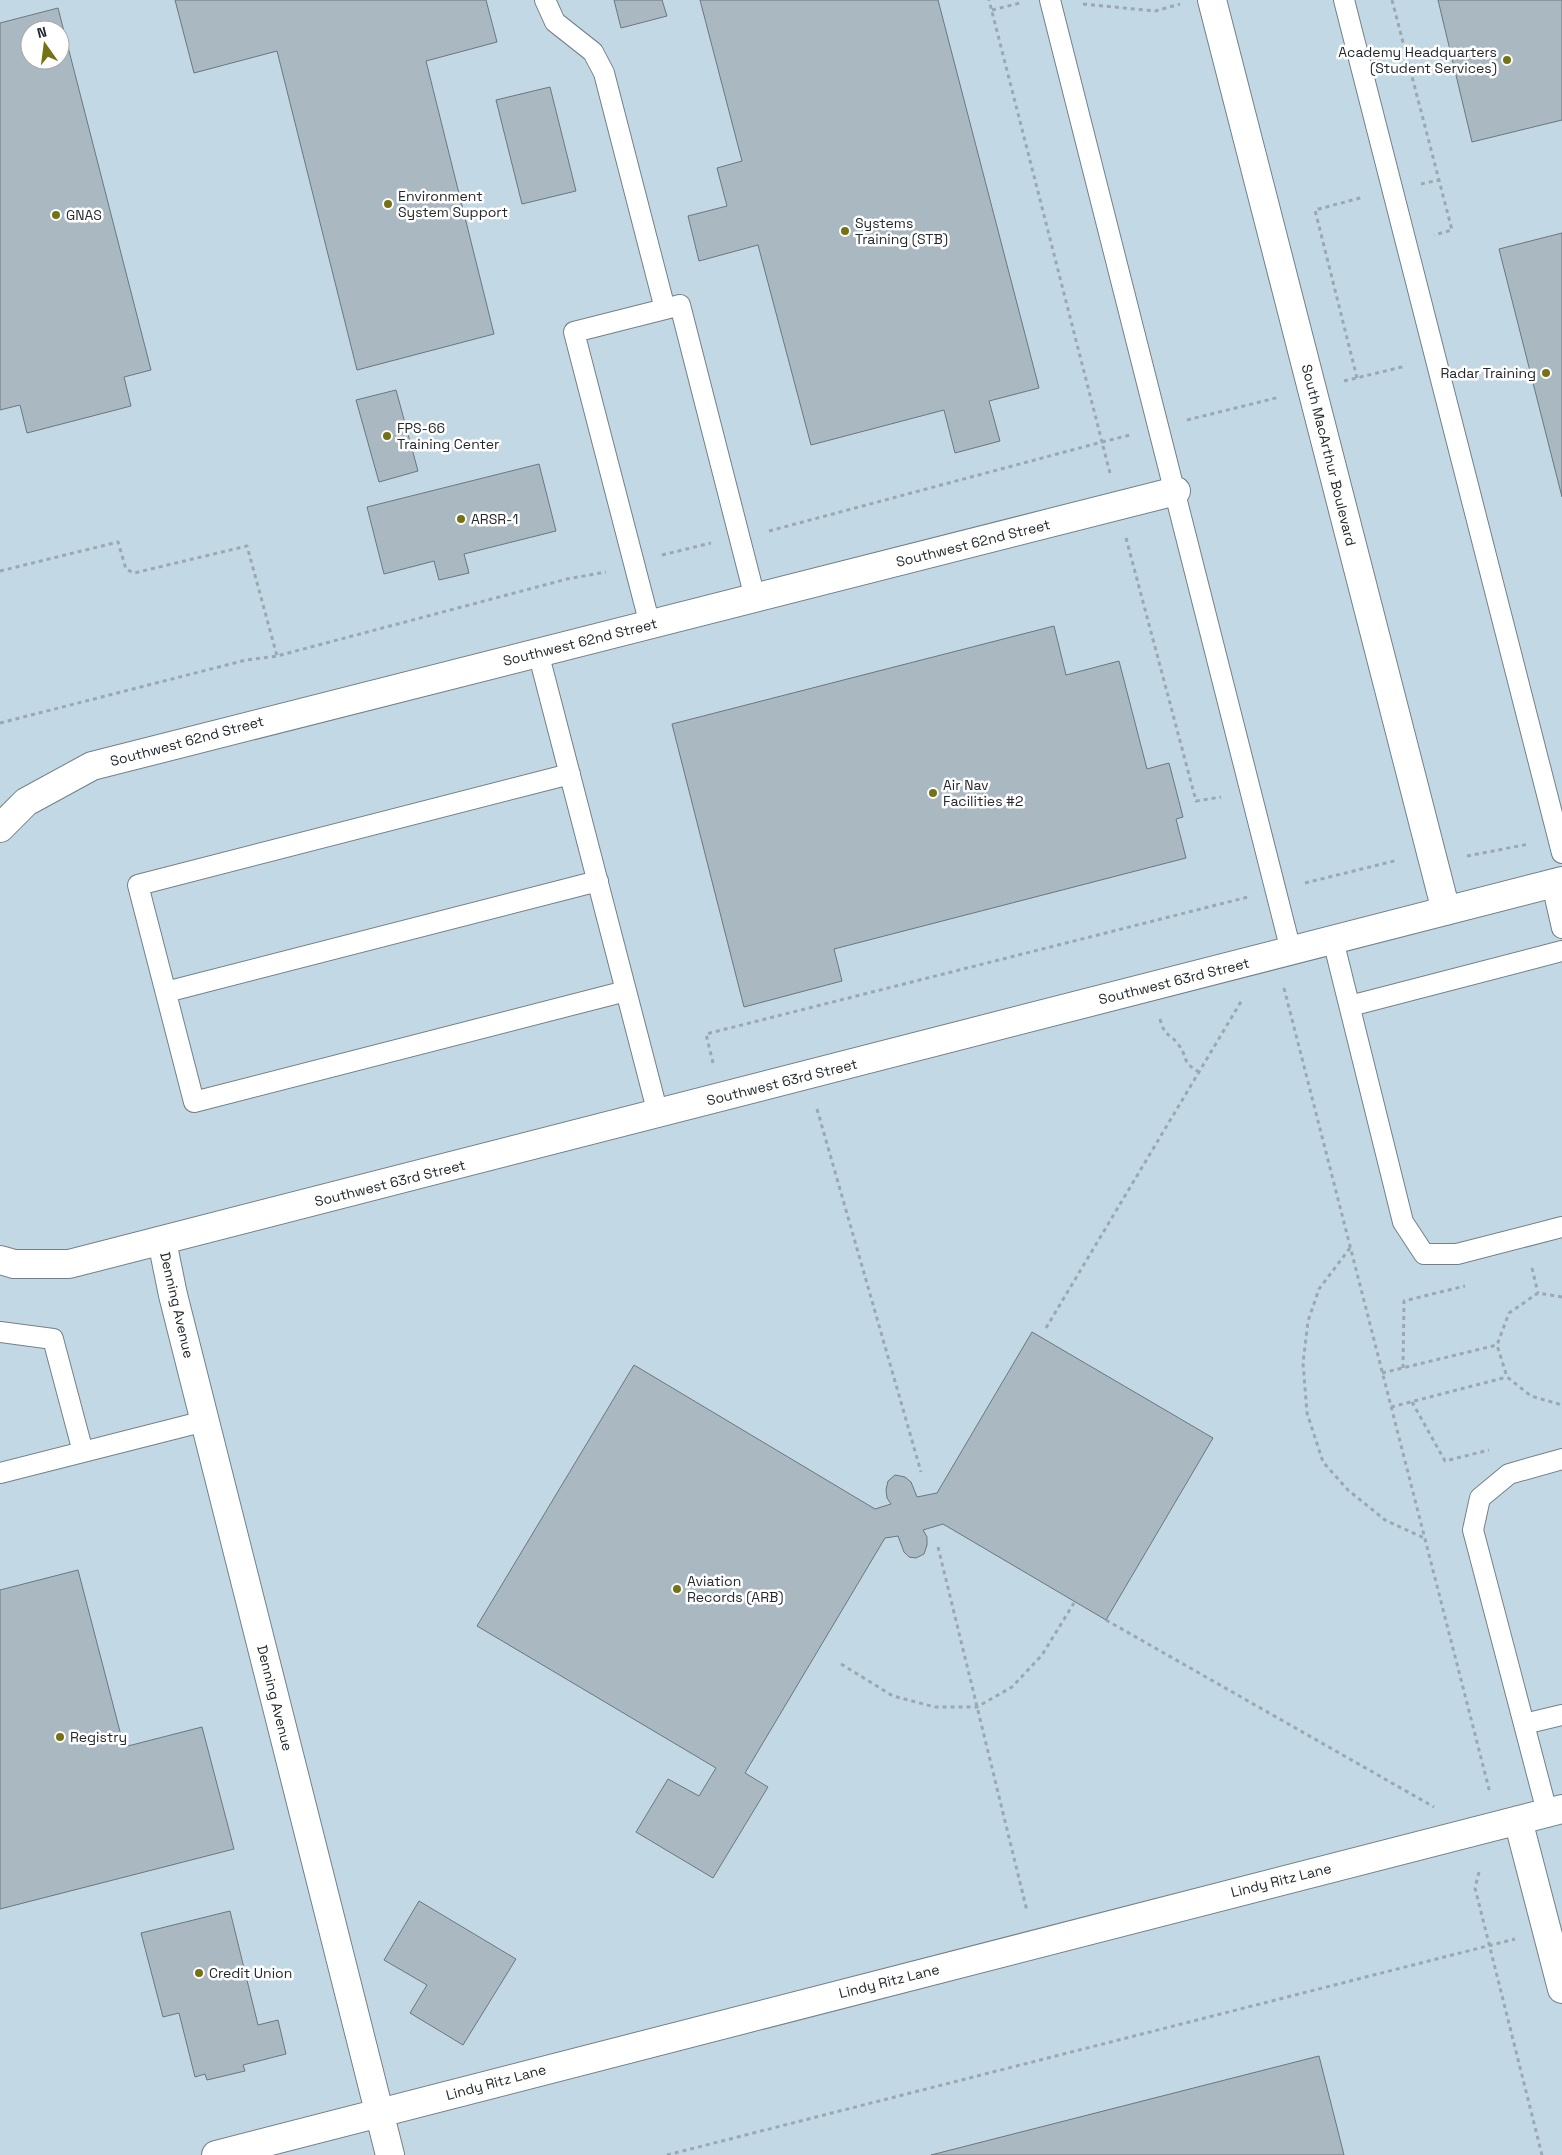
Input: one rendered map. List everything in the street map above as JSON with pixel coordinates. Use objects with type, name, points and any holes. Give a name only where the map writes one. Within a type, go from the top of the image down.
[{"type":"street","name":"South MacArthur Boulevard","points":[[1200,1],[1446,911]]},
{"type":"street","name":"Southwest 62nd Street","points":[[0,828],[26,802],[92,766],[1176,491]]},
{"type":"street","name":"Southwest 63rd Street","points":[[0,1260],[14,1264],[69,1264],[1557,882]]},
{"type":"street","name":"Denning Avenue","points":[[162,1241],[205,1421],[390,2155]]},
{"type":"street","name":"Lindy Ritz Lane","points":[[216,2155],[1555,1811]]},
{"type":"street","points":[[1518,1820],[1562,1989]]},
{"type":"lane","points":[[545,0],[555,22],[593,52],[604,73],[665,309]]},
{"type":"lane","points":[[1050,0],[1176,491],[1291,951]]},
{"type":"lane","points":[[1344,0],[1562,853]]},
{"type":"lane","points":[[650,624],[574,332],[680,305],[756,598]]},
{"type":"lane","points":[[538,652],[658,1114]]},
{"type":"lane","points":[[570,774],[138,885],[194,1102],[626,991]]},
{"type":"lane","points":[[166,992],[598,881]]},
{"type":"lane","points":[[1557,882],[1562,928]]},
{"type":"lane","points":[[1333,940],[1403,1222],[1424,1254],[1456,1254],[1562,1227]]},
{"type":"lane","points":[[1350,1006],[1562,951]]},
{"type":"lane","points":[[0,1332],[53,1340],[83,1452]]},
{"type":"lane","points":[[0,1472],[205,1421]]},
{"type":"lane","points":[[1555,1811],[1540,1785],[1473,1530],[1480,1498],[1508,1474],[1562,1459]]},
{"type":"lane","points":[[1524,1724],[1562,1715]]},
{"type":"path","points":[[989,0],[1118,506],[1196,801],[1229,795]]},
{"type":"path","points":[[1050,0],[1155,11],[1200,1]]},
{"type":"path","points":[[992,10],[1021,2]]},
{"type":"path","points":[[1357,378],[1315,210],[1439,180]]},
{"type":"path","points":[[0,723],[246,660],[277,656],[566,579],[613,571],[653,557],[773,530],[1102,442]]},
{"type":"path","points":[[0,571],[118,542],[126,569],[134,573],[246,546],[277,656]]},
{"type":"path","points":[[1292,986],[1283,988],[1491,1797],[1540,1785]]},
{"type":"path","points":[[1046,1328],[1242,1000]]},
{"type":"path","points":[[1160,1019],[1164,1033],[1178,1044],[1186,1065],[1199,1072]]},
{"type":"path","points":[[817,1109],[920,1472]]},
{"type":"path","points":[[1350,1248],[1319,1289],[1308,1321],[1303,1363],[1306,1413],[1324,1462],[1348,1490],[1385,1520],[1424,1538]]},
{"type":"path","points":[[1523,1271],[1540,1266]]},
{"type":"path","points":[[1532,1268],[1538,1293]]},
{"type":"path","points":[[1402,1368],[1404,1302],[1468,1285]]},
{"type":"path","points":[[1562,1297],[1538,1293],[1509,1313],[1497,1345],[1507,1377],[1531,1396],[1562,1404]]},
{"type":"path","points":[[1382,1374],[1497,1345]]},
{"type":"path","points":[[1390,1407],[1507,1377]]},
{"type":"path","points":[[1412,1402],[1445,1462],[1490,1449]]},
{"type":"path","points":[[938,1547],[1028,1914]]},
{"type":"path","points":[[841,1664],[893,1696],[935,1707],[976,1707],[1012,1688],[1042,1655],[1074,1603]]},
{"type":"path","points":[[1106,1620],[1439,1810]]},
{"type":"path","points":[[1479,1872],[1475,1888],[1542,2155]]},
{"type":"path","points":[[667,2155],[1517,1939]]},
{"type":"shaded area","points":[[0,0],[1562,0],[1562,2155],[0,2155]]},
{"type":"building","name":"Environment System Support","points":[[175,0],[486,0],[497,42],[426,61],[494,334],[357,370],[277,51],[194,73]]},
{"type":"building","points":[[614,0],[662,0],[667,16],[621,28]]},
{"type":"building","name":"Systems Training (STB)","points":[[700,0],[938,0],[1039,388],[989,401],[1000,441],[955,453],[944,410],[811,445],[758,245],[699,261],[688,216],[727,206],[717,168],[742,161]]},
{"type":"building","name":"Academy Headquarters (Student Services)","points":[[1438,0],[1562,0],[1562,120],[1472,142]]},
{"type":"building","name":"GNAS","points":[[58,8],[61,20],[20,20],[20,70],[70,70],[70,55],[151,370],[124,377],[131,406],[27,433],[20,405],[0,410],[0,23]]},
{"type":"building","points":[[550,87],[576,191],[522,204],[496,100]]},
{"type":"building","name":"Radar Training","points":[[1562,233],[1562,497],[1499,249]]},
{"type":"building","name":"FPS-66 Training Center","points":[[396,390],[418,471],[379,482],[356,400]]},
{"type":"building","name":"ARSR-1","points":[[539,464],[556,531],[464,554],[469,573],[439,580],[434,561],[384,574],[367,507]]},
{"type":"building","name":"Air Nav Facilities #2","points":[[1054,626],[1066,675],[1119,661],[1147,769],[1169,763],[1183,817],[1176,819],[1186,858],[834,949],[842,981],[744,1007],[672,724]]},
{"type":"building","name":"Aviation Records (ARB)","points":[[1032,1332],[1213,1438],[1106,1620],[943,1524],[923,1530],[927,1537],[927,1545],[924,1554],[916,1558],[909,1557],[904,1552],[898,1536],[885,1538],[745,1773],[768,1787],[713,1878],[636,1832],[668,1779],[699,1796],[716,1768],[477,1626],[634,1365],[875,1509],[891,1504],[887,1498],[886,1490],[888,1481],[895,1475],[905,1477],[911,1482],[917,1497],[937,1493]]},
{"type":"building","name":"Registry","points":[[78,1570],[124,1747],[202,1727],[234,1849],[0,1909],[0,1590]]},
{"type":"building","points":[[419,1901],[516,1959],[463,2045],[410,2013],[427,1985],[384,1960]]},
{"type":"building","name":"Credit Union","points":[[230,1911],[258,2025],[278,2020],[286,2054],[243,2065],[245,2071],[207,2080],[205,2074],[195,2077],[179,2013],[163,2017],[141,1933]]},
{"type":"building","points":[[1319,2056],[1344,2155],[931,2155]]},
{"type":"place","name":"Academy Headquarters (Student Services)","points":[[1507,60]]},
{"type":"place","name":"Environment System Support","points":[[388,204]]},
{"type":"place","name":"GNAS","points":[[56,215]]},
{"type":"place","name":"Systems Training (STB)","points":[[845,231]]},
{"type":"place","name":"Radar Training","points":[[1546,373]]},
{"type":"place","name":"FPS-66 Training Center","points":[[387,436]]},
{"type":"place","name":"ARSR-1","points":[[461,519]]},
{"type":"place","name":"Air Nav Facilities #2","points":[[933,793]]},
{"type":"place","name":"Aviation Records (ARB)","points":[[677,1589]]},
{"type":"place","name":"Registry","points":[[60,1737]]},
{"type":"place","name":"Credit Union","points":[[199,1973]]}]
